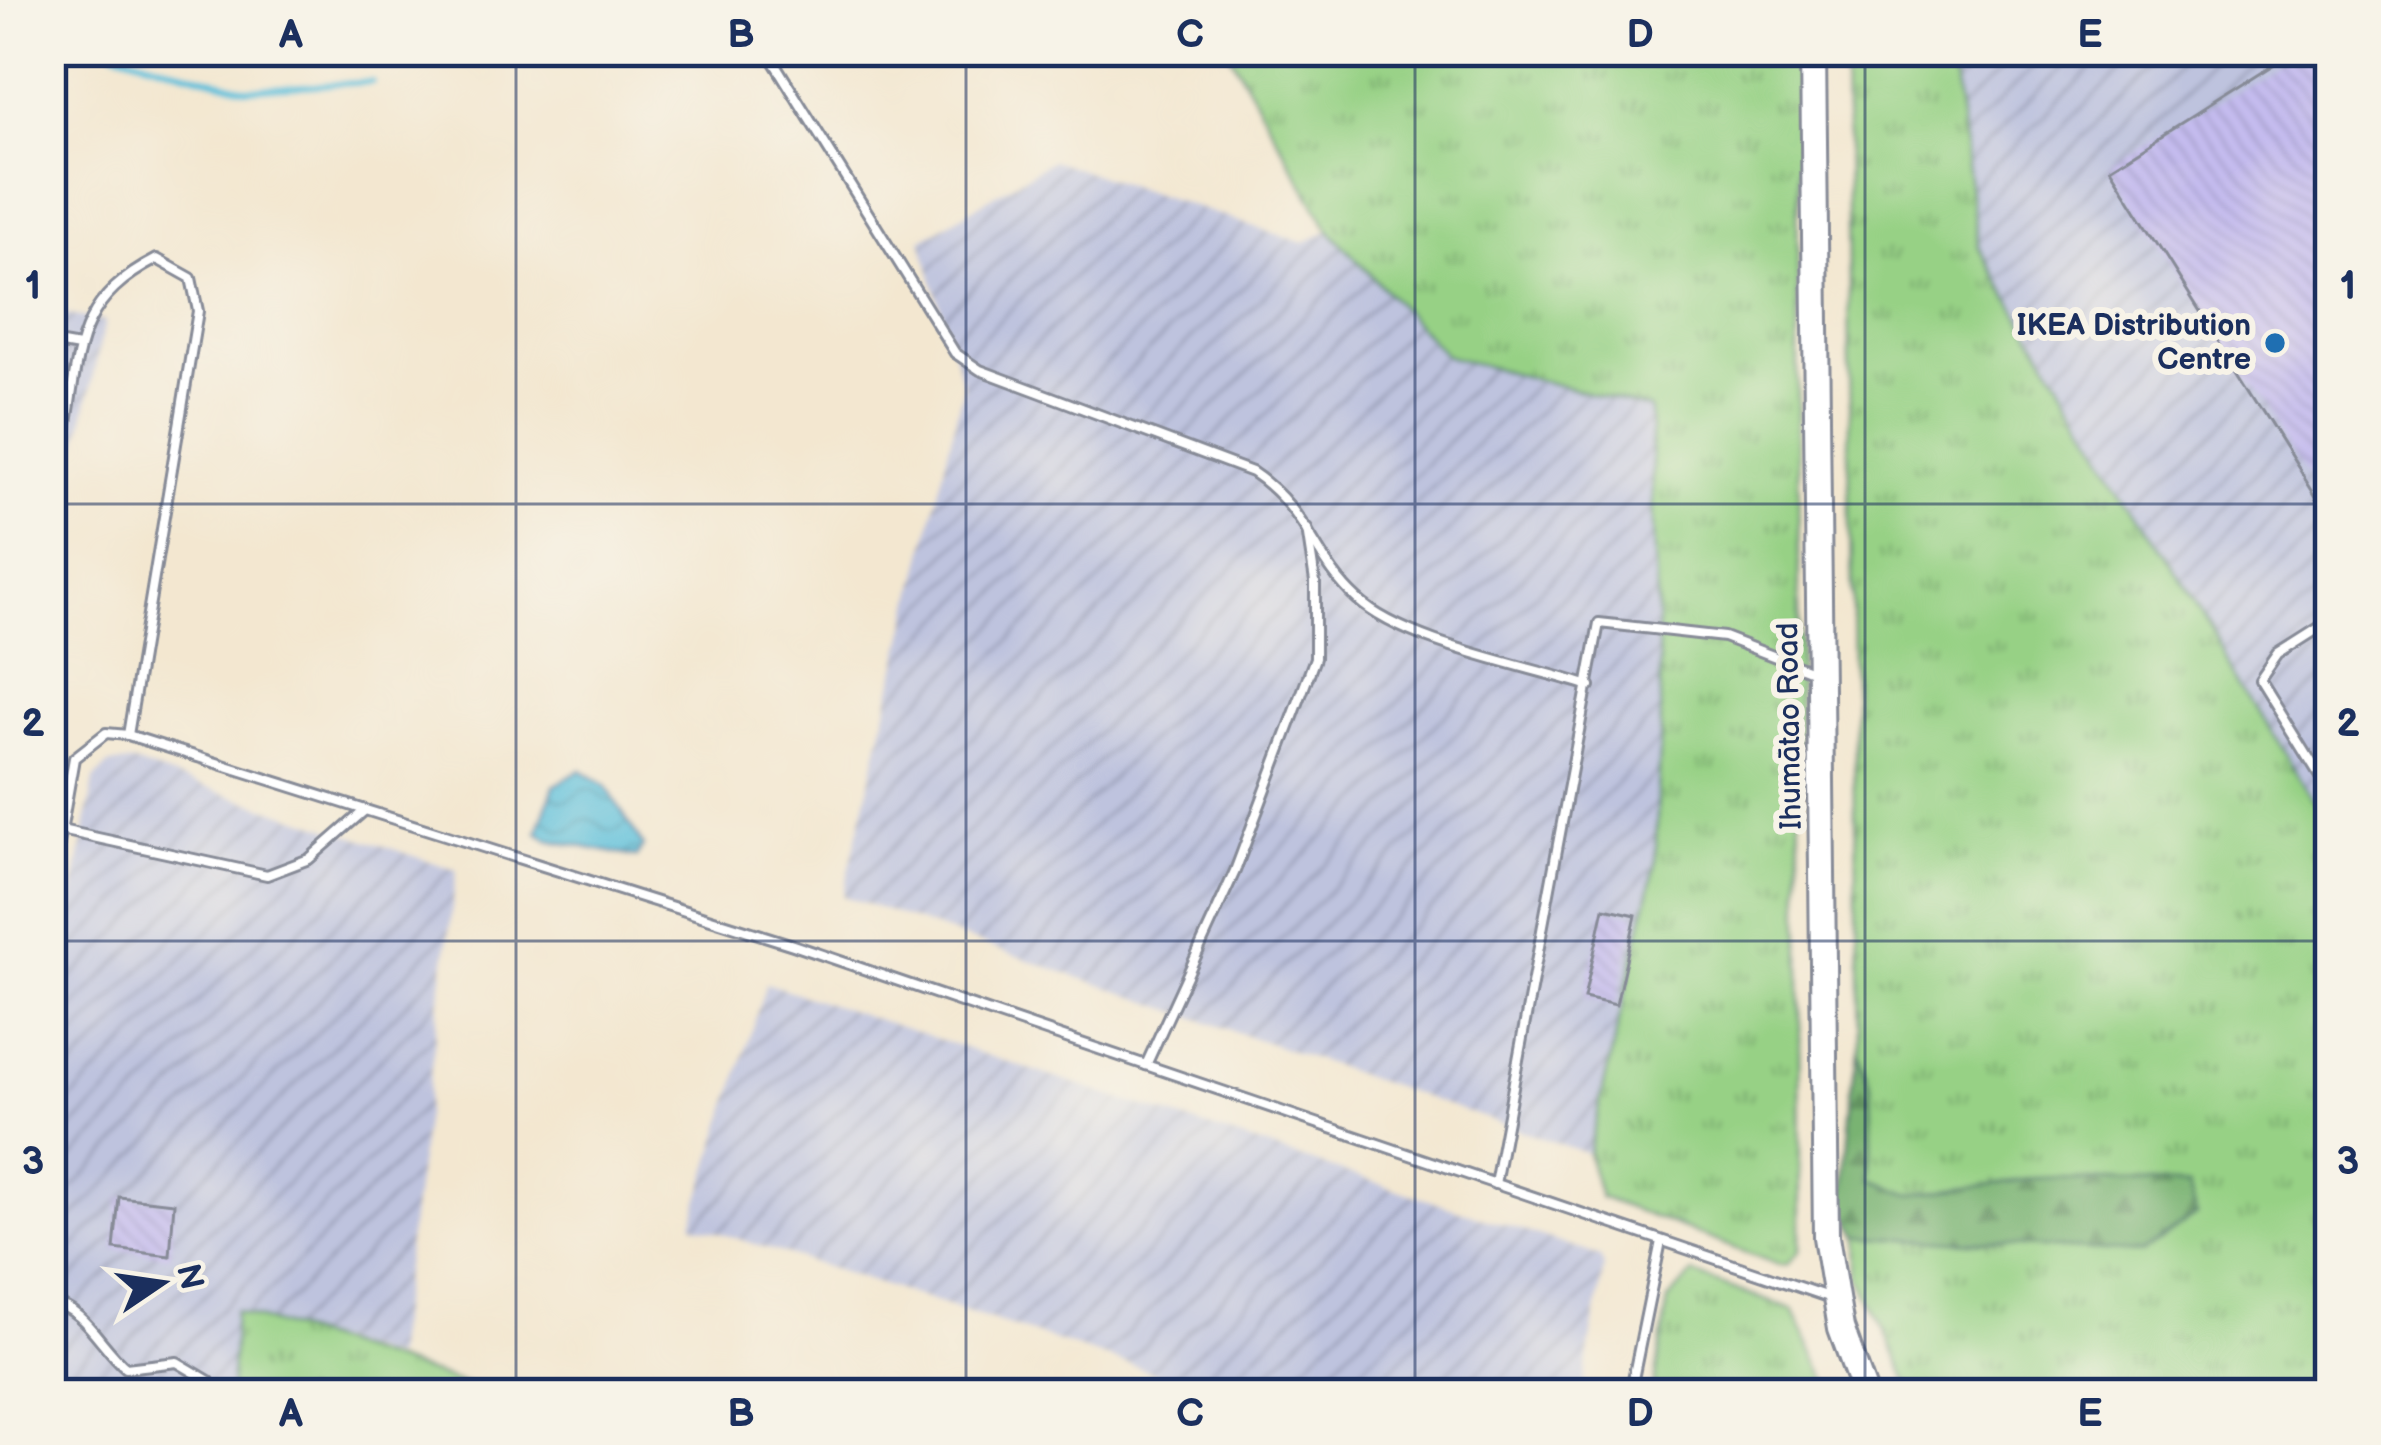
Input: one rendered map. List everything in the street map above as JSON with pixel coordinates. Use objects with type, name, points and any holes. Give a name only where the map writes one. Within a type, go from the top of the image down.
[{"type":"street","name":"Ihumātao Road","points":[[1813,51],[1826,1237],[1834,1299],[1865,1394]]},
{"type":"lane","points":[[767,51],[955,353],[980,370],[1252,472],[1282,492],[1306,521],[1356,598],[1403,632],[1590,686]]},
{"type":"lane","points":[[51,467],[63,449],[82,327],[119,278],[157,259],[191,278],[199,311],[128,735]]},
{"type":"lane","points":[[51,342],[79,347]]},
{"type":"lane","points":[[1146,1065],[1235,871],[1316,658],[1315,582],[1306,521]]},
{"type":"lane","points":[[2330,621],[2278,654],[2260,680],[2330,793]]},
{"type":"lane","points":[[1496,1184],[1599,623],[1724,637],[1820,674]]},
{"type":"lane","points":[[51,890],[74,758],[106,733],[128,735],[794,945],[1834,1299]]},
{"type":"lane","points":[[61,830],[268,875],[309,860],[365,810]]},
{"type":"lane","points":[[1630,1394],[1660,1240]]},
{"type":"lane","points":[[51,1302],[81,1315],[100,1346],[125,1368],[177,1362],[209,1381],[211,1394]]},
{"type":"shaded area","points":[[1948,51],[2330,51],[2330,827],[1979,247]]},
{"type":"shaded area","points":[[1052,160],[1304,243],[1329,230],[1446,356],[1650,409],[1661,726],[1655,866],[1588,1154],[843,896],[963,387],[921,240]]},
{"type":"shaded area","points":[[51,312],[105,321],[68,493],[51,492]]},
{"type":"shaded area","points":[[132,763],[457,870],[393,1358],[236,1311],[230,1394],[51,1394],[51,1019],[94,779],[110,764]]},
{"type":"shaded area","points":[[766,983],[1600,1256],[1604,1266],[1582,1394],[1221,1394],[692,1224]]},
{"type":"green space","points":[[1228,51],[1797,51],[1801,1250],[1789,1264],[1779,1265],[1600,1197],[1588,1154],[1655,866],[1661,726],[1650,409],[1446,356],[1329,230]]},
{"type":"green space","points":[[1845,51],[1950,51],[1979,247],[2330,827],[2330,1394],[1913,1394],[1861,1277]]},
{"type":"green space","points":[[1857,1045],[1871,1085],[1872,1179],[1913,1195],[2038,1178],[2189,1185],[2197,1214],[2140,1253],[1859,1236],[1843,1206]]},
{"type":"green space","points":[[1693,1274],[1793,1310],[1836,1394],[1652,1394],[1668,1300]]},
{"type":"green space","points":[[235,1311],[497,1394],[230,1394]]},
{"type":"water","points":[[581,770],[606,786],[643,846],[636,857],[548,840],[538,832],[554,786]]},
{"type":"building","name":"IKEA Distribution Centre","points":[[2295,51],[2330,51],[2330,518],[2110,168]]},
{"type":"building","points":[[1604,908],[1636,915],[1616,1005],[1584,998]]},
{"type":"building","points":[[119,1197],[174,1203],[170,1256],[114,1249]]},
{"type":"waterway","points":[[114,51],[247,89],[372,82]]},
{"type":"place","name":"IKEA Distribution Centre","points":[[2275,343]]}]
